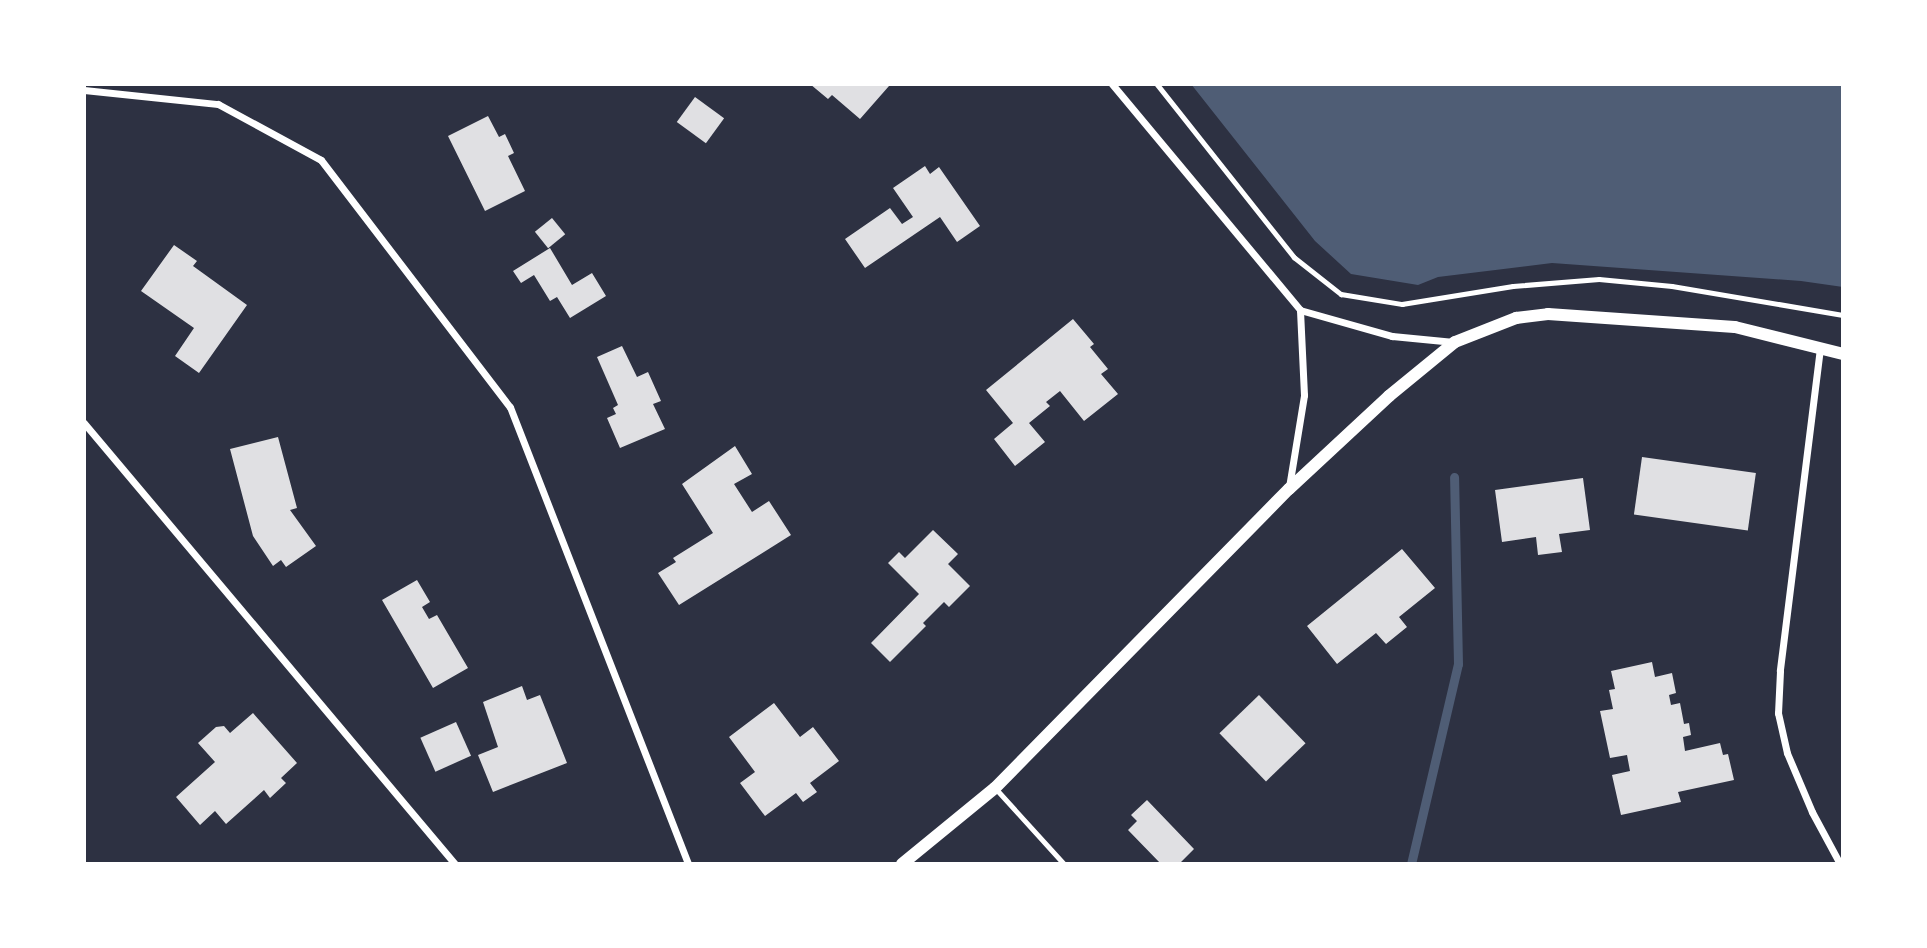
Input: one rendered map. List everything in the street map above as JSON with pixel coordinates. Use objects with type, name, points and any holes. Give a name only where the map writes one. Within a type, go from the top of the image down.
[{"type":"street","points":[[1112,84],[1300,310],[1392,336],[1455,342]]},
{"type":"street","points":[[84,90],[218,104],[321,160],[330,171],[510,407],[688,864]]},
{"type":"street","points":[[1289,489],[1304,395],[1300,310]]},
{"type":"street","points":[[902,864],[995,788],[1289,489],[1389,396],[1455,342],[1516,318],[1548,314],[1735,327],[1843,354]]},
{"type":"street","points":[[1820,348],[1780,671],[1778,713],[1792,765],[1840,864]]},
{"type":"street","points":[[84,423],[455,864]]},
{"type":"lane","points":[[995,788],[1064,864]]},
{"type":"path","points":[[1157,84],[1294,257],[1341,294],[1402,304],[1513,286],[1599,279],[1672,286],[1843,315]]},
{"type":"water","points":[[1191,84],[1843,84],[1843,287],[1801,281],[1552,263],[1438,277],[1418,285],[1351,274],[1315,241]]},
{"type":"building","points":[[810,84],[889,86],[860,119],[832,95],[828,99]]},
{"type":"building","points":[[695,97],[724,118],[706,143],[677,122]]},
{"type":"building","points":[[488,116],[499,137],[505,134],[514,153],[508,156],[525,191],[485,211],[448,136]]},
{"type":"building","points":[[925,166],[930,174],[939,167],[980,226],[957,242],[940,217],[865,268],[845,239],[890,208],[902,224],[913,217],[893,188]]},
{"type":"building","points":[[552,218],[565,234],[548,248],[535,232]]},
{"type":"building","points":[[174,245],[197,261],[193,266],[247,305],[199,373],[175,356],[194,328],[141,291]]},
{"type":"building","points":[[550,248],[572,285],[592,273],[606,296],[570,318],[557,297],[550,301],[534,275],[521,283],[513,271]]},
{"type":"building","points":[[1073,319],[1094,344],[1090,347],[1108,369],[1101,374],[1118,394],[1084,421],[1060,391],[1046,402],[1050,406],[1029,423],[1045,442],[1015,466],[994,439],[1013,423],[986,390]]},
{"type":"building","points":[[622,346],[637,377],[648,372],[661,401],[653,404],[665,429],[620,448],[607,418],[616,414],[613,408],[618,405],[597,357]]},
{"type":"building","points":[[278,437],[297,508],[290,510],[316,546],[286,567],[281,560],[273,566],[253,536],[230,449]]},
{"type":"building","points":[[735,446],[752,474],[734,484],[752,512],[769,501],[791,535],[679,605],[658,573],[676,562],[673,558],[713,533],[682,484]]},
{"type":"building","points":[[1642,457],[1756,473],[1748,530],[1634,514]]},
{"type":"building","points":[[1583,478],[1590,530],[1559,534],[1562,552],[1538,555],[1536,537],[1502,542],[1495,490]]},
{"type":"building","points":[[933,530],[958,554],[948,564],[970,586],[949,607],[944,602],[923,623],[926,626],[890,662],[871,643],[919,594],[888,563],[899,552],[905,558]]},
{"type":"building","points":[[1402,549],[1435,588],[1399,617],[1407,627],[1386,644],[1376,633],[1337,664],[1307,626]]},
{"type":"building","points":[[417,580],[430,602],[422,607],[429,619],[437,615],[468,668],[433,688],[382,600]]},
{"type":"building","points":[[1652,662],[1655,677],[1672,673],[1676,693],[1669,695],[1671,705],[1680,703],[1684,724],[1689,723],[1691,735],[1683,737],[1685,751],[1720,743],[1723,755],[1728,754],[1734,780],[1678,792],[1681,802],[1621,815],[1612,775],[1630,771],[1627,755],[1610,758],[1600,711],[1613,709],[1609,690],[1615,689],[1611,671]]},
{"type":"building","points":[[522,686],[527,700],[540,695],[567,763],[493,792],[478,755],[498,747],[483,702]]},
{"type":"building","points":[[1259,695],[1306,743],[1266,781],[1219,733]]},
{"type":"building","points":[[774,703],[800,737],[813,727],[839,761],[810,783],[817,792],[803,802],[796,793],[765,816],[740,783],[755,772],[729,737]]},
{"type":"building","points":[[253,713],[297,763],[281,778],[286,783],[270,798],[264,790],[226,824],[215,811],[200,825],[176,797],[215,762],[198,743],[216,727],[224,726],[230,733]]},
{"type":"building","points":[[456,722],[471,756],[435,772],[420,738]]},
{"type":"building","points":[[1147,800],[1194,849],[1179,864],[1161,864],[1128,830],[1137,821],[1131,815]]},
{"type":"waterway","points":[[1411,864],[1458,664],[1454,477]]}]
